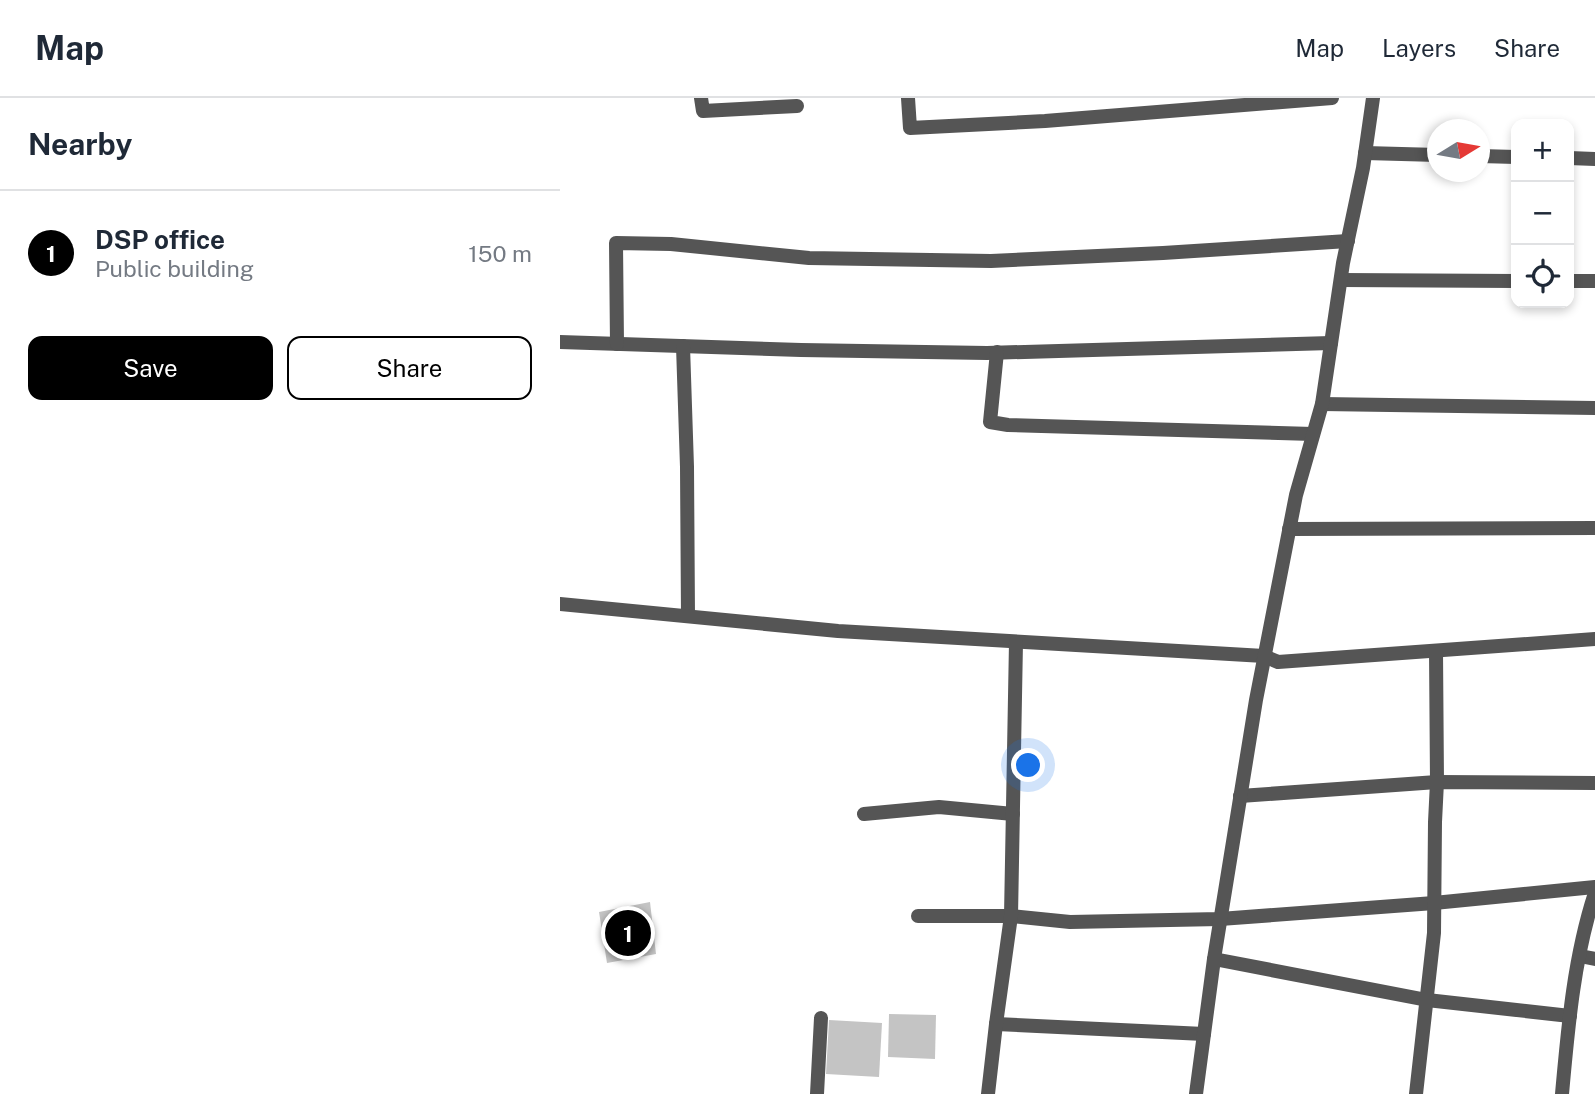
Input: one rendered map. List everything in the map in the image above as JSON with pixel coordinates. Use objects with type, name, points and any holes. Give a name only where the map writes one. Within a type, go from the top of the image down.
[{"type":"street","points":[[701,98],[702,111],[797,106]]},
{"type":"street","points":[[908,98],[910,128],[1045,121],[1332,98]]},
{"type":"street","points":[[1196,1094],[1220,919],[1264,656],[1296,495],[1322,404],[1373,98]]},
{"type":"street","points":[[1365,153],[1427,155]]},
{"type":"street","points":[[1490,156],[1511,157]]},
{"type":"street","points":[[1574,158],[1595,159]]},
{"type":"street","points":[[617,344],[616,243],[671,244],[808,258],[990,261],[1348,241]]},
{"type":"street","points":[[1341,280],[1511,281]]},
{"type":"street","points":[[1574,281],[1595,281]]},
{"type":"street","points":[[560,342],[801,350],[997,352],[1331,343]]},
{"type":"street","points":[[683,346],[688,616]]},
{"type":"street","points":[[997,352],[990,422],[1008,425],[1313,433]]},
{"type":"street","points":[[1322,404],[1595,408]]},
{"type":"street","points":[[1289,529],[1595,528]]},
{"type":"street","points":[[560,604],[838,631],[1264,656],[1278,662],[1595,639]]},
{"type":"street","points":[[989,1094],[1011,916],[1016,642]]},
{"type":"street","points":[[1416,1094],[1434,933],[1436,650]]},
{"type":"street","points":[[1240,796],[1437,782],[1595,783]]},
{"type":"street","points":[[864,814],[939,807],[1013,814]]},
{"type":"street","points":[[918,916],[1011,916],[1070,922],[1220,919],[1434,903],[1595,887]]},
{"type":"street","points":[[1563,1094],[1570,1016],[1588,958],[1587,918],[1595,893]]},
{"type":"street","points":[[1214,958],[1427,1000],[1570,1016]]},
{"type":"street","points":[[817,1094],[821,1018]]},
{"type":"street","points":[[996,1024],[1204,1034]]},
{"type":"building","points":[[650,902],[656,954],[607,963],[599,912]]},
{"type":"building","points":[[889,1014],[936,1015],[935,1059],[888,1057]]},
{"type":"building","points":[[829,1020],[882,1023],[879,1077],[826,1074]]},
{"type":"place","name":"DSP office","points":[[628,933]]}]
